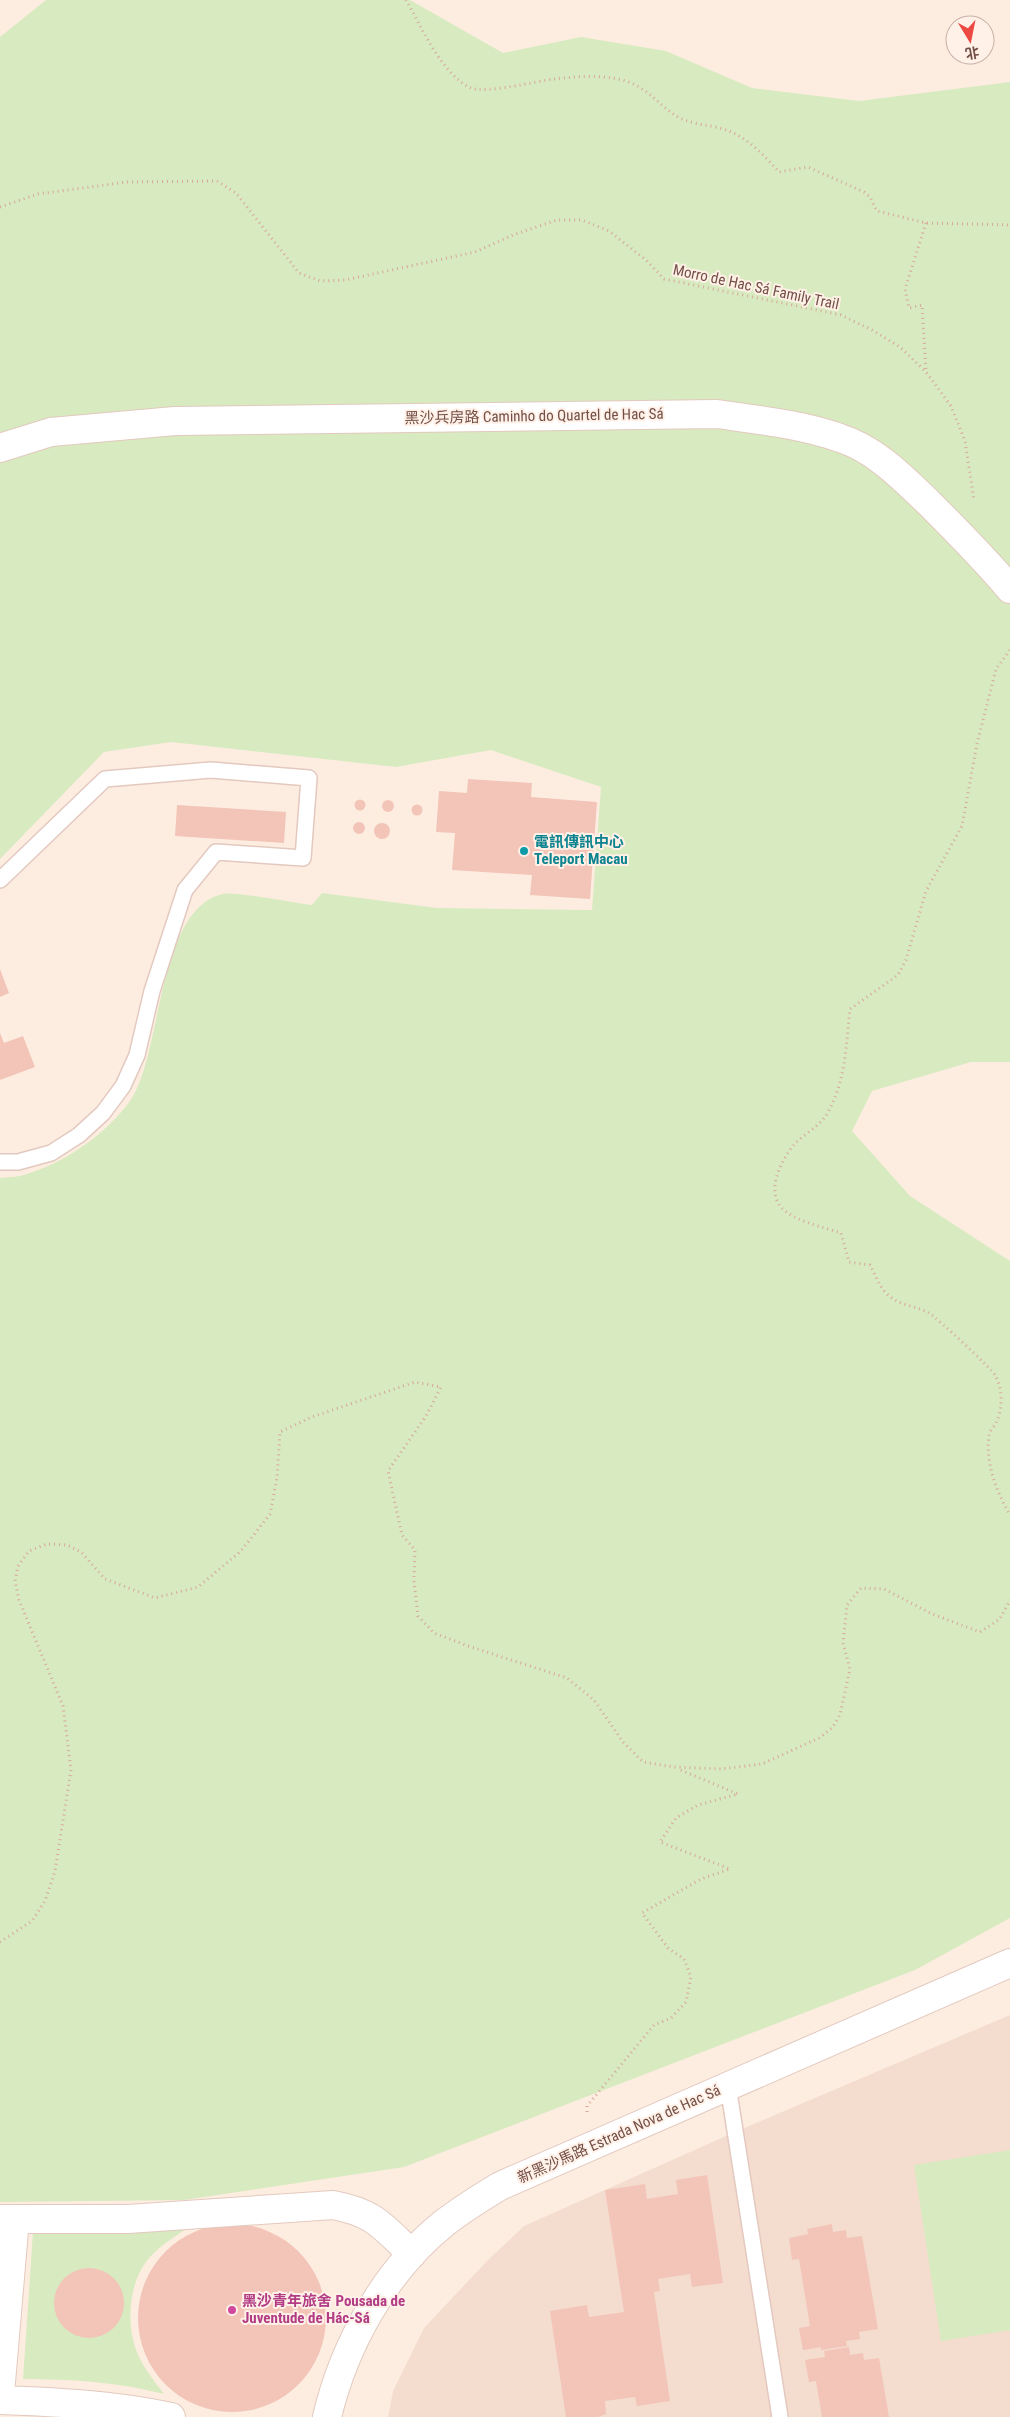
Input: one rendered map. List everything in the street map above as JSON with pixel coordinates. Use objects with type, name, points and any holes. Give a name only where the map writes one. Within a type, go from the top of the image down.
[{"type":"street","name":"黑沙兵房路 Caminho do Quartel de Hac Sá","points":[[0,448],[51,432],[175,421],[597,414],[726,415],[791,424],[842,438],[862,448],[894,470],[978,551],[1010,588]]},
{"type":"street","name":"新黑沙馬路 Estrada Nova de Hac Sá","points":[[327,2417],[344,2362],[361,2326],[385,2288],[412,2254],[442,2225],[467,2206],[500,2186],[1010,1964]]},
{"type":"street","points":[[0,2394],[7,2219],[128,2219],[333,2205],[357,2209],[374,2218],[412,2254]]},
{"type":"street","points":[[0,2400],[66,2402],[142,2411],[171,2417]]},
{"type":"lane","points":[[0,880],[105,779],[211,770],[310,778],[304,858],[216,852],[185,890],[152,991],[137,1055],[123,1086],[103,1113],[79,1135],[51,1153],[18,1162],[0,1162]]},
{"type":"lane","points":[[728,2086],[780,2417]]},
{"type":"path","points":[[406,0],[450,71],[472,88],[505,87],[554,78],[606,77],[623,80],[639,87],[664,108],[680,118],[727,130],[763,154],[778,172],[808,167],[864,192],[870,197],[877,211],[926,223],[1010,225]]},
{"type":"path","name":"Morro de Hac Sá Family Trail","points":[[0,207],[38,194],[126,182],[217,181],[236,193],[299,273],[320,281],[345,280],[475,252],[513,235],[557,220],[582,220],[609,231],[646,260],[664,279],[841,315],[872,330],[900,347],[926,372],[951,406],[965,441],[974,502]]},
{"type":"path","points":[[926,223],[905,289],[909,308],[922,305],[926,372]]},
{"type":"path","points":[[1010,650],[996,669],[977,744],[962,826],[926,891],[906,960],[898,975],[850,1009],[844,1075],[827,1114],[792,1147],[776,1173],[775,1192],[783,1210],[799,1220],[841,1233],[849,1262],[870,1265],[887,1294],[909,1308],[928,1313],[985,1363],[995,1375],[1000,1390],[1001,1406],[997,1421],[989,1434],[989,1457],[998,1495],[1010,1515]]},
{"type":"path","points":[[0,1942],[32,1921],[45,1901],[55,1871],[70,1770],[63,1706],[19,1600],[15,1581],[18,1566],[29,1551],[47,1544],[67,1545],[81,1552],[105,1579],[154,1598],[198,1587],[241,1551],[270,1514],[277,1478],[280,1432],[312,1417],[415,1382],[441,1387],[426,1416],[388,1471],[402,1535],[416,1550],[414,1581],[418,1616],[434,1633],[567,1678],[594,1700],[624,1742],[643,1762],[674,1768],[721,1770],[762,1764],[819,1738],[832,1728],[840,1715],[850,1669],[843,1643],[847,1605],[861,1588],[884,1589],[932,1614],[980,1632],[1000,1619],[1010,1600]]},
{"type":"path","points":[[587,2148],[587,2106],[654,2025],[671,2018],[686,2002],[691,1977],[684,1959],[668,1948],[642,1913],[701,1879],[730,1869],[660,1842],[676,1818],[698,1805],[738,1794],[674,1768]]},
{"type":"shaded area","points":[[1010,2015],[1010,2417],[388,2417],[393,2391],[424,2328],[487,2261],[524,2226],[735,2132]]},
{"type":"green space","points":[[46,0],[410,0],[503,53],[581,37],[666,51],[752,88],[859,101],[1010,82],[1010,1062],[971,1062],[872,1091],[852,1131],[910,1196],[1010,1261],[1010,1918],[915,1970],[404,2167],[184,2200],[0,2202],[0,1178],[27,1174],[44,1168],[72,1153],[98,1135],[121,1113],[130,1101],[141,1079],[173,954],[184,927],[200,906],[222,894],[251,896],[312,905],[322,893],[437,908],[592,910],[601,787],[491,750],[396,767],[171,742],[104,752],[0,859],[0,37]]},
{"type":"green space","points":[[1010,2150],[1010,2330],[941,2341],[914,2165]]},
{"type":"green space","points":[[190,2226],[150,2257],[142,2267],[133,2293],[131,2321],[135,2347],[145,2368],[164,2394],[94,2382],[23,2379],[33,2232]]},
{"type":"building","name":"電訊傳訊中心 Teleport Macau","points":[[468,779],[532,783],[531,797],[597,802],[590,899],[530,895],[532,875],[452,870],[455,833],[436,832],[439,791],[467,793]]},
{"type":"building","points":[[358,800],[362,800],[365,805],[364,809],[358,810],[355,807],[355,803]]},
{"type":"building","points":[[386,800],[390,800],[394,806],[390,812],[386,812],[382,808],[382,804]]},
{"type":"building","points":[[177,805],[286,812],[284,843],[175,836]]},
{"type":"building","points":[[415,805],[419,805],[422,810],[421,814],[415,815],[412,812],[412,808]]},
{"type":"building","points":[[359,822],[365,828],[359,834],[353,828]]},
{"type":"building","points":[[382,823],[390,831],[382,839],[374,831]]},
{"type":"building","points":[[0,969],[9,993],[0,997]]},
{"type":"building","points":[[0,1033],[4,1043],[23,1036],[35,1067],[0,1080]]},
{"type":"building","points":[[707,2175],[723,2283],[692,2287],[690,2274],[658,2279],[660,2291],[654,2292],[670,2401],[637,2406],[635,2397],[605,2401],[606,2414],[598,2417],[566,2417],[550,2311],[587,2305],[589,2317],[624,2312],[605,2190],[645,2184],[647,2199],[678,2194],[676,2180]]},
{"type":"building","name":"黑沙青年旅舍 Pousada de Juventude de Hác-Sá","points":[[232,2224],[259,2228],[284,2240],[298,2252],[310,2266],[322,2291],[326,2318],[322,2345],[310,2370],[298,2384],[284,2396],[259,2408],[232,2412],[205,2408],[180,2396],[166,2384],[154,2370],[142,2345],[138,2318],[142,2291],[154,2266],[166,2252],[180,2240],[205,2228]]},
{"type":"building","points":[[832,2224],[833,2232],[846,2230],[847,2238],[862,2236],[878,2329],[859,2332],[860,2339],[846,2341],[847,2346],[821,2350],[821,2347],[803,2350],[799,2328],[810,2326],[799,2259],[792,2260],[789,2238],[808,2234],[807,2229]]},
{"type":"building","points":[[89,2268],[102,2271],[114,2278],[121,2290],[124,2303],[121,2316],[114,2328],[102,2335],[89,2338],[76,2335],[64,2328],[57,2316],[54,2303],[57,2290],[64,2278],[76,2271]]},
{"type":"building","points":[[849,2347],[850,2355],[863,2353],[864,2360],[879,2358],[889,2417],[822,2417],[816,2381],[809,2382],[805,2360],[825,2357],[824,2351]]},
{"type":"place","name":"電訊傳訊中心 Teleport Macau","points":[[524,851]]},
{"type":"place","name":"黑沙青年旅舍 Pousada de Juventude de Hác-Sá","points":[[232,2310]]}]
